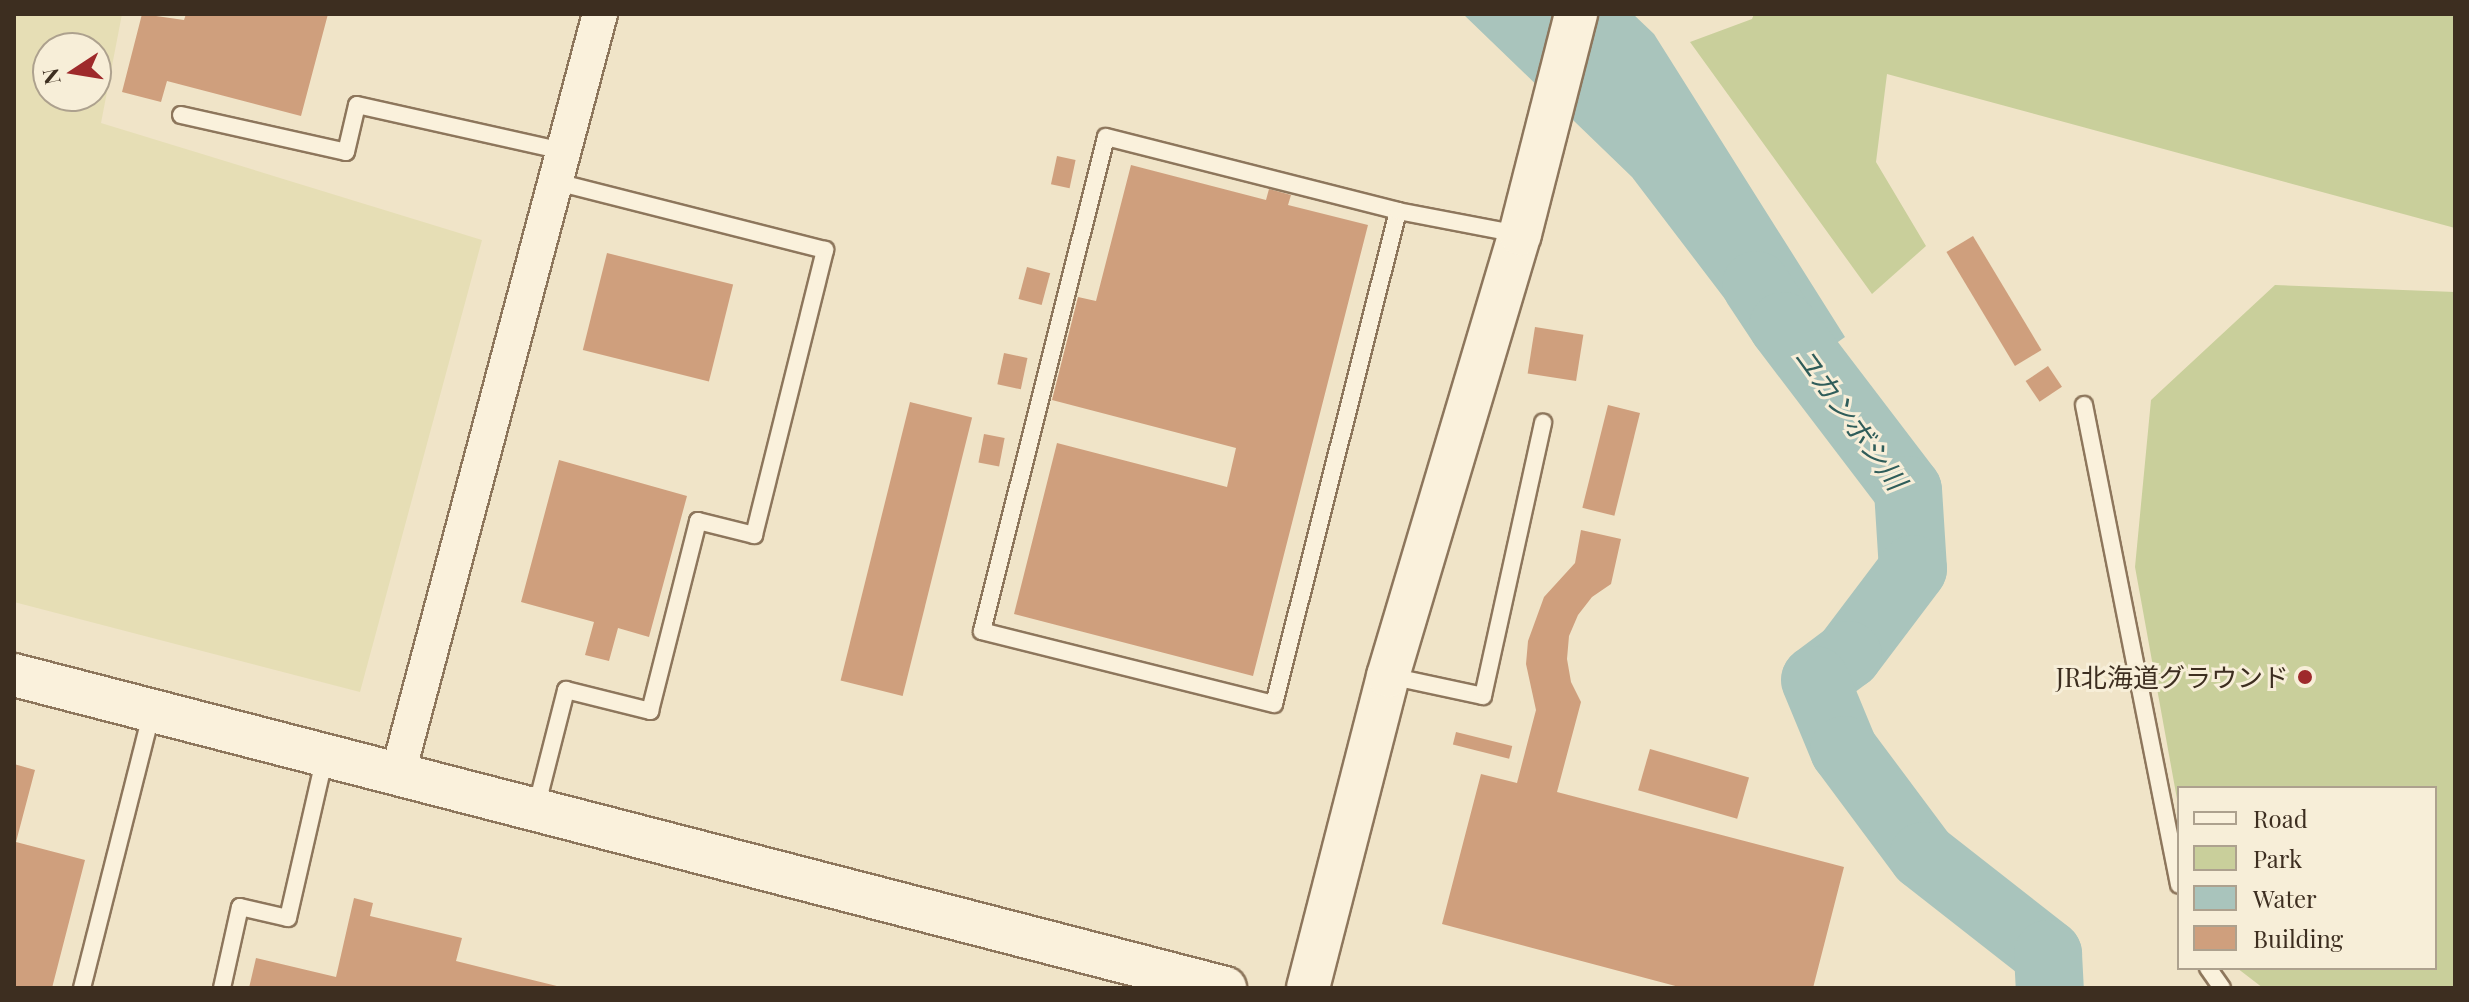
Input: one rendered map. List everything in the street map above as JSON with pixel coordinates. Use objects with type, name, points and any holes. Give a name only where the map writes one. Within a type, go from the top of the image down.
[{"type":"street","points":[[398,773],[600,14]]},
{"type":"street","points":[[1308,988],[1388,676],[1520,234],[1576,14]]},
{"type":"street","points":[[14,675],[1225,988]]},
{"type":"lane","points":[[181,115],[346,152],[357,105],[825,250],[754,535],[698,521],[650,711],[566,690],[536,808]]},
{"type":"lane","points":[[1398,211],[1274,704],[982,631],[1106,137],[1398,211],[1520,234]]},
{"type":"lane","points":[[2084,405],[2177,875]]},
{"type":"lane","points":[[1388,676],[1483,696],[1543,423]]},
{"type":"lane","points":[[82,988],[153,710]]},
{"type":"lane","points":[[222,988],[240,907],[288,918],[326,754]]},
{"type":"lane","points":[[2209,970],[2222,988]]},
{"type":"shaded area","points":[[14,14],[122,14],[112,66],[112,32],[32,32],[32,112],[103,112],[101,123],[482,240],[360,692],[14,602]]},
{"type":"green space","points":[[1754,14],[2455,14],[2455,228],[1887,74],[1876,162],[1926,246],[1872,294],[1690,42],[1752,19]]},
{"type":"green space","name":"JR北海道グラウンド","points":[[2275,285],[2455,292],[2455,988],[2263,988],[2240,970],[2437,970],[2437,786],[2177,786],[2177,799],[2135,567],[2151,400]]},
{"type":"water","points":[[1463,14],[1633,14],[1654,34],[1845,337],[1786,379],[1632,177]]},
{"type":"building","points":[[142,14],[184,20],[186,14],[328,14],[301,116],[167,81],[161,102],[122,92]]},
{"type":"building","points":[[1057,156],[1076,160],[1070,188],[1051,184]]},
{"type":"building","points":[[1131,165],[1266,200],[1269,189],[1291,195],[1288,205],[1368,225],[1253,676],[1014,614],[1057,443],[1227,487],[1236,448],[1052,400],[1078,297],[1096,301]]},
{"type":"building","points":[[1973,236],[2042,350],[2015,366],[1946,252]]},
{"type":"building","points":[[607,253],[733,284],[709,381],[583,350]]},
{"type":"building","points":[[1027,267],[1050,273],[1042,305],[1018,299]]},
{"type":"building","points":[[1535,327],[1583,335],[1576,381],[1528,373]]},
{"type":"building","points":[[1004,353],[1027,358],[1021,389],[997,384]]},
{"type":"building","points":[[2048,366],[2062,387],[2040,402],[2026,381]]},
{"type":"building","points":[[910,402],[972,417],[903,696],[841,680]]},
{"type":"building","points":[[1608,405],[1640,413],[1614,516],[1582,508]]},
{"type":"building","points":[[984,434],[1005,438],[999,466],[978,462]]},
{"type":"building","points":[[559,460],[687,496],[649,637],[618,628],[609,661],[585,655],[594,622],[521,602]]},
{"type":"building","points":[[1581,530],[1621,539],[1611,584],[1592,597],[1578,615],[1569,636],[1567,659],[1571,682],[1581,702],[1557,792],[1844,867],[1813,988],[1683,988],[1442,924],[1481,774],[1517,783],[1536,710],[1526,664],[1528,641],[1544,597],[1575,563]]},
{"type":"building","points":[[1456,732],[1512,746],[1509,759],[1453,745]]},
{"type":"building","points":[[1650,749],[1749,777],[1737,819],[1638,790]]},
{"type":"building","points":[[14,764],[35,770],[16,842],[85,860],[52,988],[14,988]]},
{"type":"building","points":[[354,898],[373,903],[370,916],[462,938],[456,961],[565,988],[249,988],[256,958],[336,977]]},
{"type":"waterway","name":"ユカンボシ川","points":[[1756,285],[1783,326],[1908,490],[1913,569],[1848,655],[1815,680],[1844,750],[1923,856],[2048,954],[2050,988]]},
{"type":"place","name":"JR北海道グラウンド","points":[[2305,677]]}]
